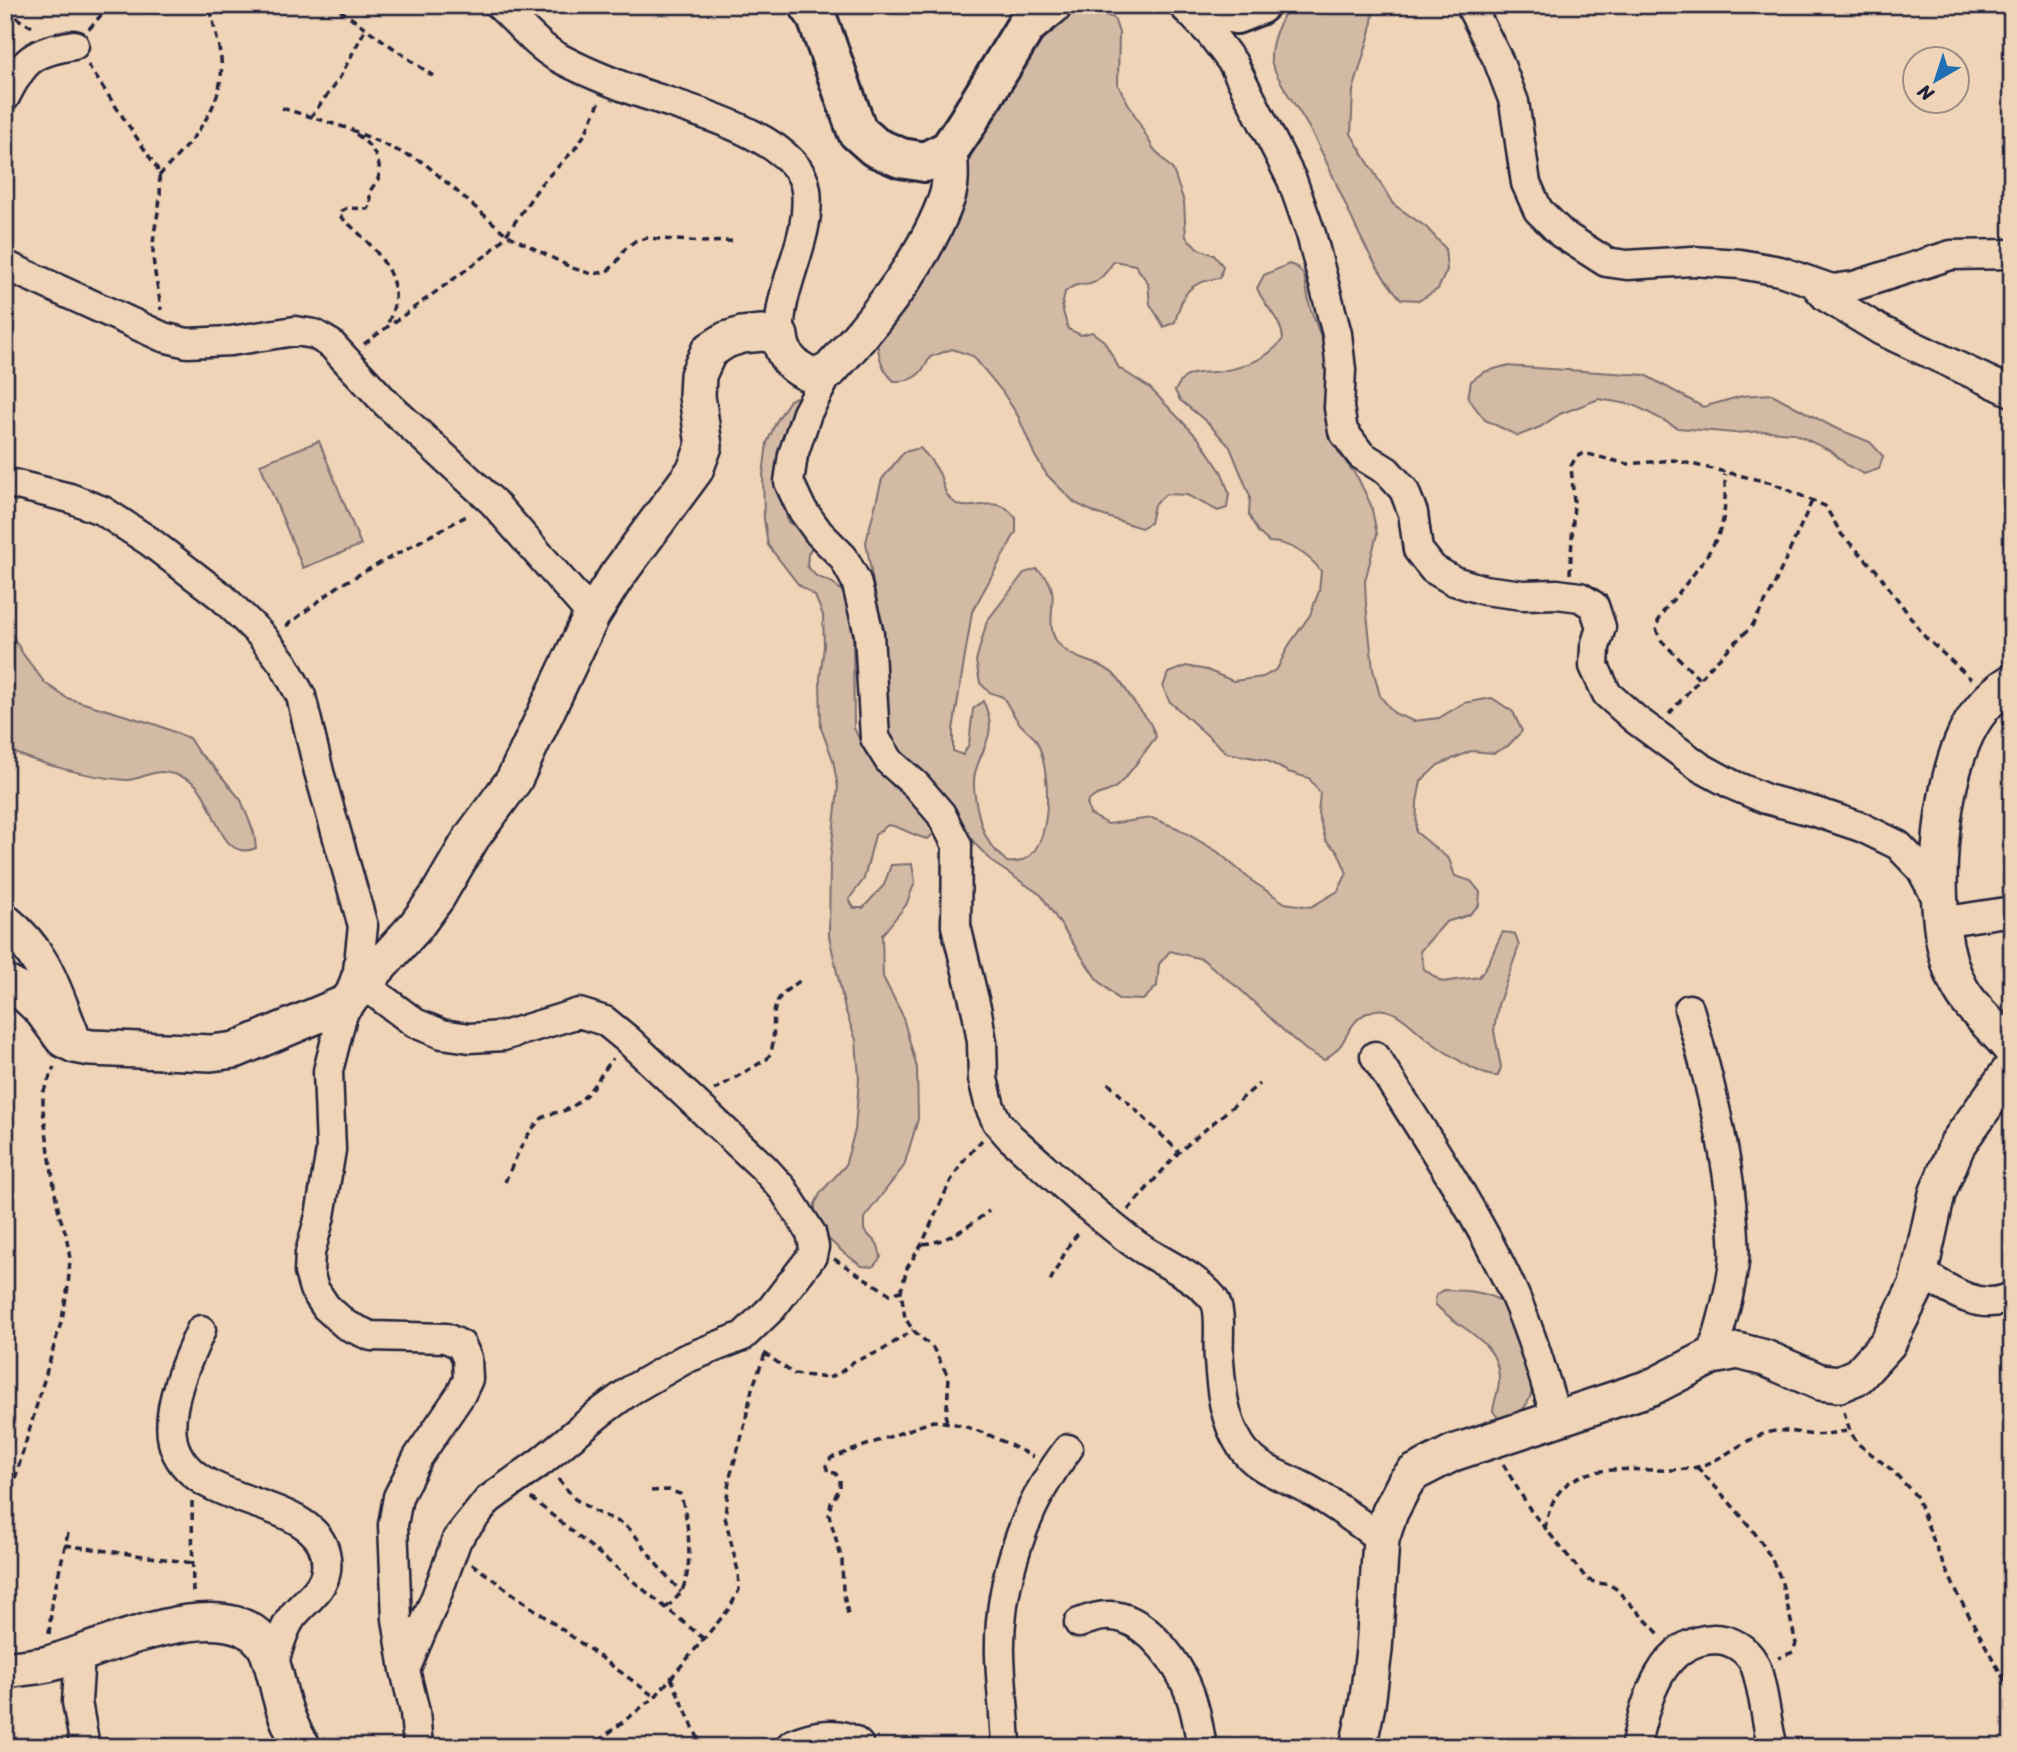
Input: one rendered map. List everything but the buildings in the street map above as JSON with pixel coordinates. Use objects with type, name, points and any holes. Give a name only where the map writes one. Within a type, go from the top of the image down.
[{"type":"highway","points":[[809,5],[816,15],[857,131],[875,147],[901,158],[925,162],[948,150],[1026,26],[1052,5]]},
{"type":"highway","points":[[1190,5],[1236,13],[1259,5]]},
{"type":"main road","points":[[5,983],[24,993],[41,1009],[63,1039],[75,1045],[211,1053],[259,1041],[355,994],[415,927],[437,897],[472,837],[514,780],[592,615],[616,577],[695,470],[704,446],[697,396],[698,375],[709,351],[726,340],[762,333],[780,336],[781,347],[789,362],[804,373],[817,377],[830,370],[901,281],[931,233],[947,196],[951,170],[948,150]]},
{"type":"main road","points":[[2002,689],[1978,713],[1962,741],[1951,775],[1941,862],[1940,913],[1944,947],[1958,984],[1970,1003],[2012,1050]]},
{"type":"main road","points":[[5,922],[38,955],[75,1045]]},
{"type":"main road","points":[[1358,1747],[1374,1650],[1381,1539],[1390,1512],[1405,1483],[1414,1473],[1453,1453],[1652,1387],[1712,1356],[1738,1351],[1765,1358],[1820,1382],[1839,1384],[1858,1376],[1888,1343],[1917,1285],[1937,1194],[1958,1143],[2006,1085]]},
{"type":"main road","points":[[5,1670],[64,1659],[116,1641],[193,1622],[228,1623],[249,1630],[265,1646],[288,1721],[303,1747]]},
{"type":"main road","points":[[794,1747],[829,1738],[852,1743],[856,1747]]},
{"type":"street","points":[[499,5],[552,54],[609,80],[708,115],[761,138],[797,167],[806,188],[806,212],[782,298],[780,336]]},
{"type":"street","points":[[1183,5],[1211,34],[1233,63],[1292,180],[1311,234],[1337,334],[1341,370],[1339,408],[1343,431],[1361,455],[1387,471],[1404,490],[1413,513],[1418,550],[1433,569],[1484,590],[1523,595],[1580,597],[1594,606],[1601,627],[1595,646],[1594,666],[1607,694],[1634,719],[1700,767],[1766,799],[1861,827],[1898,845],[1921,869],[1940,913],[2012,911]]},
{"type":"street","points":[[1469,5],[1498,60],[1514,102],[1526,183],[1538,210],[1562,234],[1606,262],[1627,265],[1692,261],[1740,264],[1780,271],[1832,289],[1854,286],[1951,255],[2012,254]]},
{"type":"street","points":[[5,97],[21,68],[32,56],[49,49],[74,45]]},
{"type":"street","points":[[5,265],[163,337],[187,343],[295,331],[314,334],[331,344],[387,404],[494,502],[592,615]]},
{"type":"street","points":[[1813,282],[1826,297],[1880,330],[2012,392]]},
{"type":"street","points":[[830,370],[807,413],[793,455],[789,482],[801,508],[819,533],[844,557],[856,581],[869,634],[875,738],[890,762],[916,785],[941,814],[957,845],[956,926],[977,1012],[982,1042],[983,1079],[997,1122],[1105,1220],[1204,1289],[1215,1300],[1219,1310],[1219,1360],[1223,1397],[1228,1423],[1242,1448],[1272,1474],[1308,1489],[1381,1539]]},
{"type":"street","points":[[5,482],[70,498],[103,511],[149,541],[222,597],[267,642],[302,696],[319,772],[363,926],[355,994],[328,1071],[331,1150],[320,1216],[310,1253],[309,1272],[314,1289],[326,1307],[346,1325],[371,1336],[446,1338],[461,1345],[467,1358],[468,1379],[461,1394],[418,1457],[398,1497],[393,1525],[397,1619],[415,1712],[418,1747]]},
{"type":"street","points":[[355,994],[442,1034],[470,1038],[503,1036],[579,1013],[604,1021],[764,1168],[783,1189],[811,1233],[814,1247],[807,1265],[772,1308],[743,1336],[685,1359],[631,1390],[488,1500],[457,1539],[405,1670]]},
{"type":"street","points":[[1689,1009],[1723,1141],[1731,1208],[1734,1261],[1724,1317],[1712,1356]]},
{"type":"street","points":[[1374,1056],[1455,1186],[1508,1282],[1535,1346],[1556,1417]]},
{"type":"street","points":[[1919,1271],[1975,1300],[1991,1304],[2012,1296]]},
{"type":"street","points":[[201,1330],[185,1364],[172,1423],[173,1442],[180,1459],[206,1484],[276,1509],[303,1523],[318,1540],[324,1554],[326,1571],[319,1588],[292,1618],[272,1666]]},
{"type":"street","points":[[1006,1747],[1000,1654],[1004,1589],[1027,1521],[1060,1459]]},
{"type":"street","points":[[1079,1623],[1111,1616],[1126,1619],[1152,1636],[1183,1678],[1195,1710],[1202,1747]]},
{"type":"street","points":[[1635,1747],[1654,1684],[1665,1665],[1684,1647],[1704,1640],[1725,1639],[1743,1650],[1754,1663],[1773,1747]]},
{"type":"street","points":[[64,1659],[77,1702],[85,1747]]},
{"type":"path","points":[[13,5],[18,19],[36,29]]},
{"type":"path","points":[[110,5],[74,45],[151,156],[159,176],[160,205],[153,246],[153,271],[160,300],[163,337]]},
{"type":"path","points":[[159,176],[203,125],[214,107],[221,62],[210,5]]},
{"type":"path","points":[[340,10],[433,76]]},
{"type":"path","points":[[310,118],[339,79],[366,28]]},
{"type":"path","points":[[346,358],[488,254],[506,234],[535,192],[574,150],[585,134],[609,80]]},
{"type":"path","points":[[282,108],[351,130],[422,162],[506,234],[572,268],[592,274],[606,272],[615,265],[625,248],[635,241],[648,238],[732,241]]},
{"type":"path","points":[[351,130],[372,149],[378,160],[379,173],[378,180],[369,193],[371,202],[368,209],[347,208],[341,211],[340,216],[382,258],[392,281],[395,301],[387,328]]},
{"type":"path","points":[[1569,596],[1574,502],[1571,466],[1576,457],[1584,453],[1627,464],[1674,460],[1772,484],[1825,506],[1842,535],[1876,570],[1925,637],[2002,689]]},
{"type":"path","points":[[1699,679],[1660,639],[1656,628],[1708,552],[1722,525],[1725,474]]},
{"type":"path","points":[[1655,733],[1699,679],[1752,626],[1771,592],[1812,500]]},
{"type":"path","points":[[267,642],[340,585],[494,502]]},
{"type":"path","points":[[696,1105],[725,1082],[767,1059],[772,1052],[774,1014],[778,999],[802,979]]},
{"type":"path","points":[[505,1182],[538,1122],[549,1113],[568,1110],[578,1103],[627,1040]]},
{"type":"path","points":[[5,1513],[62,1319],[68,1287],[66,1234],[55,1193],[43,1093],[51,1071],[75,1045]]},
{"type":"path","points":[[1108,1083],[1179,1152]]},
{"type":"path","points":[[1050,1281],[1070,1243],[1105,1220],[1259,1084]]},
{"type":"path","points":[[946,1421],[950,1378],[933,1348],[913,1330],[905,1318],[901,1291],[907,1268],[922,1244],[950,1182],[964,1160],[997,1122]]},
{"type":"path","points":[[922,1244],[953,1234],[989,1211]]},
{"type":"path","points":[[814,1247],[881,1290],[890,1294],[901,1291]]},
{"type":"path","points":[[743,1336],[794,1374],[828,1378],[853,1362],[881,1351],[913,1330]]},
{"type":"path","points":[[588,1747],[655,1697],[729,1609],[739,1590],[738,1570],[725,1517],[729,1480],[752,1388],[765,1354]]},
{"type":"path","points":[[1839,1384],[1841,1403],[1850,1431],[1865,1450],[1892,1470],[1916,1496],[1950,1577],[2012,1694]]},
{"type":"path","points":[[848,1614],[843,1591],[842,1560],[829,1516],[831,1503],[840,1488],[840,1479],[835,1473],[828,1472],[826,1466],[831,1458],[933,1420],[946,1421],[1018,1449],[1060,1459]]},
{"type":"path","points":[[1545,1529],[1547,1511],[1554,1497],[1566,1485],[1589,1474],[1615,1468],[1669,1471],[1697,1467],[1715,1460],[1743,1442],[1770,1432],[1790,1430],[1808,1434],[1850,1431]]},
{"type":"path","points":[[1490,1440],[1518,1491],[1545,1529],[1587,1579],[1595,1584],[1608,1584],[1615,1588],[1677,1653]]},
{"type":"path","points":[[542,1461],[575,1499],[594,1511],[621,1522],[632,1531],[681,1592]]},
{"type":"path","points":[[1697,1467],[1741,1515],[1780,1578],[1797,1643],[1793,1652],[1786,1657],[1754,1663]]},
{"type":"path","points":[[192,1472],[193,1622]]},
{"type":"path","points":[[512,1483],[703,1638]]},
{"type":"path","points":[[651,1491],[676,1491],[682,1500],[688,1537],[687,1568],[681,1592],[666,1608]]},
{"type":"path","points":[[64,1659],[52,1602],[69,1530]]},
{"type":"path","points":[[65,1545],[192,1563]]},
{"type":"path","points":[[453,1550],[655,1697]]},
{"type":"path","points":[[671,1678],[702,1747]]},
{"type":"shaded area","points":[[1289,5],[1374,5],[1371,30],[1353,91],[1351,134],[1393,204],[1426,227],[1445,248],[1447,270],[1438,289],[1420,300],[1401,299],[1385,279],[1360,235],[1317,143],[1272,66],[1274,39]]},
{"type":"shaded area","points":[[1075,10],[1094,11],[1114,18],[1119,33],[1118,85],[1153,148],[1173,170],[1184,202],[1186,237],[1199,249],[1214,255],[1223,266],[1220,278],[1201,282],[1184,296],[1175,322],[1164,327],[1150,304],[1148,283],[1135,265],[1114,261],[1096,281],[1074,286],[1065,292],[1062,307],[1068,329],[1081,335],[1092,332],[1104,341],[1119,368],[1150,388],[1199,439],[1222,473],[1229,493],[1227,508],[1218,511],[1187,495],[1166,494],[1154,505],[1150,523],[1141,528],[1098,514],[1075,503],[1047,475],[1035,456],[1018,416],[1002,391],[973,356],[952,349],[930,357],[924,368],[912,378],[894,381],[882,363],[877,342],[965,177],[976,136],[1052,22]]},
{"type":"shaded area","points":[[1289,264],[1297,267],[1304,275],[1310,307],[1326,351],[1331,428],[1339,453],[1358,478],[1371,505],[1377,534],[1365,581],[1366,604],[1373,669],[1380,696],[1394,713],[1413,721],[1439,718],[1464,703],[1492,698],[1513,712],[1522,731],[1508,746],[1494,753],[1471,751],[1438,765],[1421,781],[1417,802],[1416,832],[1449,859],[1455,876],[1471,881],[1480,892],[1479,905],[1469,915],[1446,922],[1420,951],[1424,969],[1442,982],[1479,977],[1503,932],[1515,934],[1519,946],[1498,1005],[1494,1031],[1501,1067],[1498,1076],[1482,1073],[1462,1062],[1400,1017],[1384,1010],[1367,1013],[1358,1019],[1340,1046],[1324,1060],[1306,1050],[1242,991],[1202,959],[1170,951],[1159,964],[1157,986],[1143,1000],[1118,999],[1096,978],[1041,895],[995,864],[976,845],[943,799],[893,745],[885,731],[874,588],[866,542],[882,479],[904,452],[920,448],[936,467],[946,494],[955,503],[966,506],[998,505],[1016,518],[1016,532],[972,612],[953,730],[953,751],[963,755],[969,744],[973,709],[983,701],[988,712],[990,730],[975,773],[974,789],[982,828],[997,852],[1007,862],[1023,860],[1035,850],[1046,814],[1045,772],[1036,740],[1019,723],[1003,697],[989,692],[980,683],[976,661],[987,621],[1024,573],[1036,569],[1046,577],[1051,587],[1052,628],[1058,643],[1074,655],[1105,668],[1114,675],[1149,721],[1156,737],[1122,782],[1087,803],[1090,814],[1108,824],[1152,818],[1177,828],[1218,852],[1252,881],[1285,903],[1311,907],[1338,891],[1347,873],[1338,852],[1326,841],[1318,814],[1320,793],[1309,778],[1288,772],[1266,760],[1227,753],[1169,701],[1163,687],[1168,673],[1186,666],[1207,670],[1233,681],[1263,677],[1277,669],[1289,645],[1310,615],[1319,591],[1321,571],[1311,560],[1291,547],[1269,542],[1258,532],[1249,515],[1250,496],[1230,447],[1208,423],[1180,400],[1175,391],[1179,383],[1189,375],[1239,367],[1256,361],[1277,346],[1283,339],[1282,331],[1257,288],[1264,275]]},
{"type":"shaded area","points":[[1505,366],[1645,375],[1703,407],[1742,396],[1772,394],[1833,427],[1870,442],[1883,456],[1879,469],[1864,474],[1848,466],[1831,451],[1793,433],[1734,433],[1678,428],[1634,405],[1599,399],[1560,414],[1540,427],[1518,436],[1485,420],[1468,398],[1471,381],[1484,372]]},
{"type":"shaded area","points":[[796,397],[800,402],[778,484],[788,522],[808,534],[814,544],[808,554],[807,566],[816,576],[833,583],[843,592],[850,614],[853,636],[854,728],[867,755],[893,786],[920,808],[936,831],[928,839],[888,825],[875,835],[864,879],[849,899],[854,908],[863,908],[884,885],[891,865],[912,864],[915,882],[906,905],[882,935],[883,977],[902,1014],[917,1068],[918,1119],[904,1166],[864,1218],[864,1230],[878,1245],[881,1257],[873,1267],[862,1266],[844,1253],[825,1236],[815,1217],[815,1204],[821,1192],[845,1166],[855,1130],[859,1079],[856,1040],[845,1009],[829,936],[830,862],[838,788],[833,760],[821,728],[823,615],[815,596],[798,584],[768,545],[764,519],[763,475],[767,443],[776,422],[790,400]]},
{"type":"shaded area","points":[[319,441],[361,545],[303,568],[260,464]]},
{"type":"shaded area","points":[[5,623],[23,654],[45,683],[67,698],[157,725],[189,738],[198,752],[241,800],[254,833],[256,848],[242,850],[232,846],[224,837],[197,786],[187,779],[161,772],[130,780],[96,776],[47,764],[5,748]]},
{"type":"shaded area","points":[[1444,1290],[1488,1295],[1502,1302],[1513,1318],[1527,1360],[1531,1394],[1522,1411],[1506,1422],[1498,1418],[1493,1411],[1499,1382],[1492,1353],[1485,1344],[1435,1304],[1436,1295]]}]
